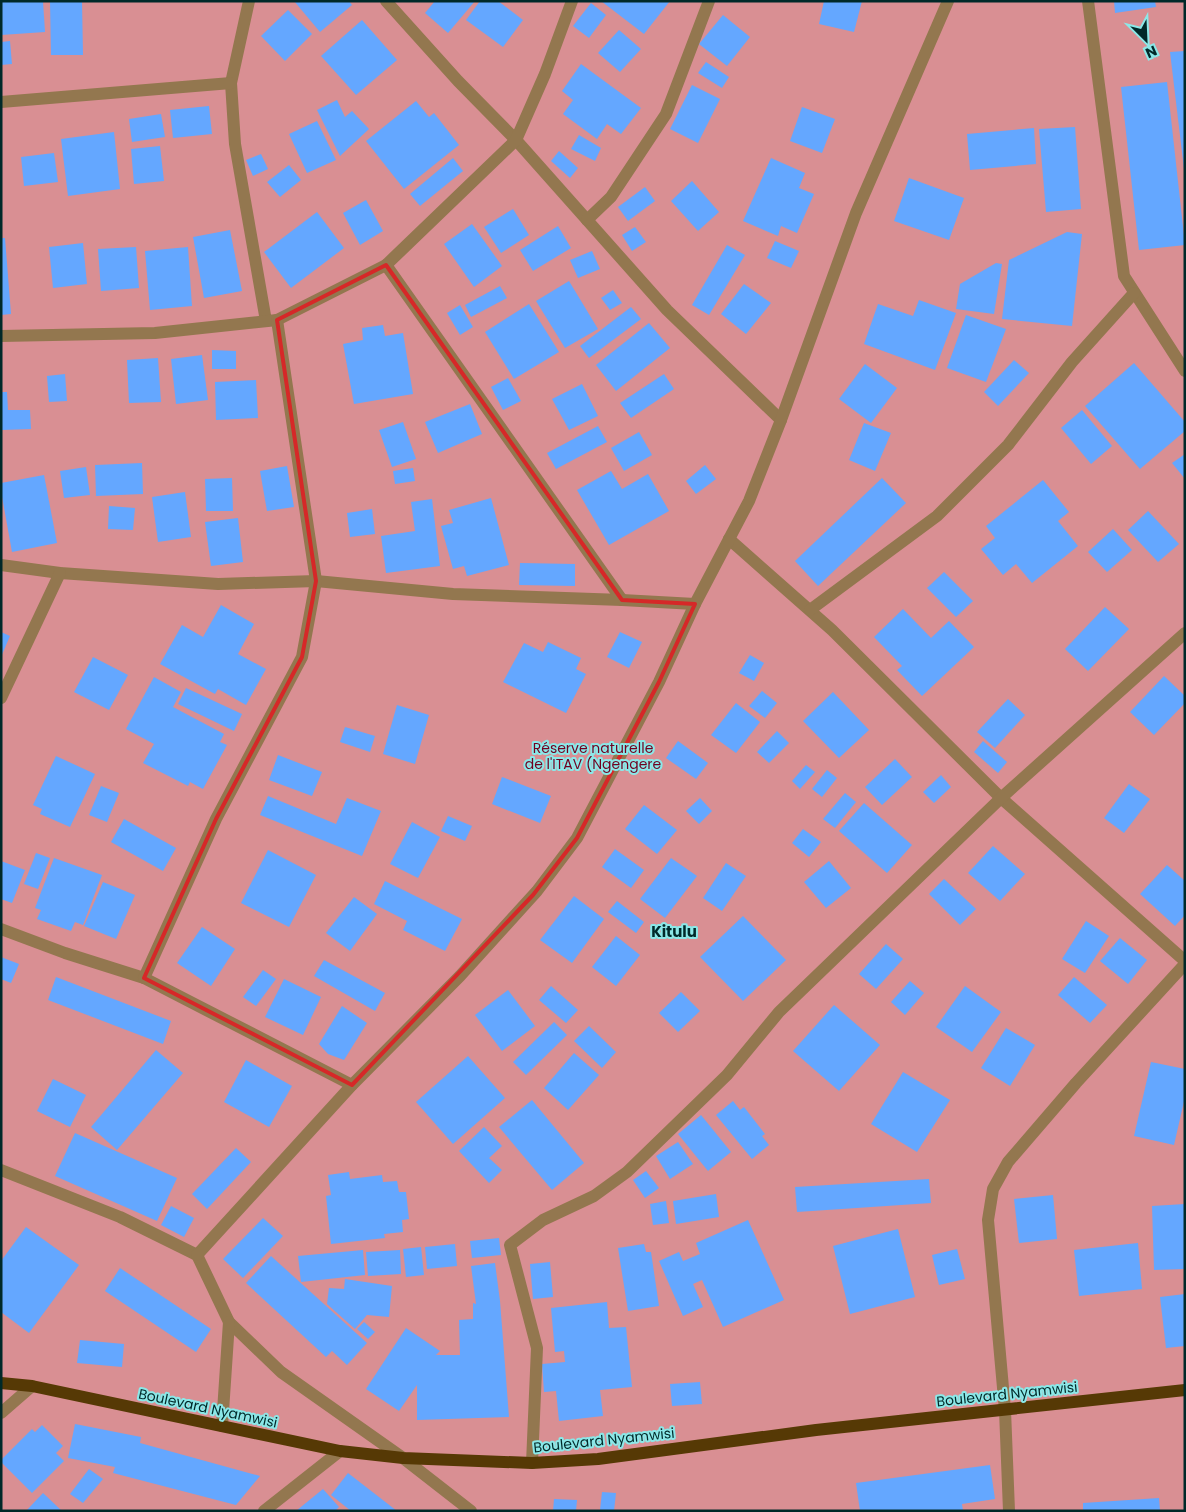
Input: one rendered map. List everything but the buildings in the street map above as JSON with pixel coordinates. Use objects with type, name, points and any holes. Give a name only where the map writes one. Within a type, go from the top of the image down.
[{"type":"main road","name":"Boulevard Nyamwisi","points":[[1,1383],[32,1386],[340,1451],[403,1458],[532,1463],[598,1459],[816,1430],[1185,1390]]},
{"type":"street","points":[[144,978],[216,819],[302,657],[316,581],[272,321],[236,144],[231,82],[250,1]]},
{"type":"street","points":[[386,1],[458,81],[516,140],[667,310],[782,420]]},
{"type":"street","points":[[1,336],[155,333],[272,321],[386,266],[516,140],[545,74],[572,1]]},
{"type":"street","points":[[587,220],[611,197],[666,114],[710,1]]},
{"type":"street","points":[[197,1255],[352,1085],[460,976],[537,892],[577,838],[660,682],[694,604],[749,501],[782,420],[856,213],[948,1]]},
{"type":"street","points":[[1088,1],[1124,276],[1185,371]]},
{"type":"street","points":[[1,102],[231,82]]},
{"type":"street","points":[[386,266],[622,600]]},
{"type":"street","points":[[810,610],[937,516],[1008,445],[1072,362],[1134,293]]},
{"type":"street","points":[[729,539],[832,630],[1001,798],[1185,962],[1008,1162],[993,1189],[988,1220],[1005,1410],[1009,1511]]},
{"type":"street","points":[[1,564],[60,573],[218,584],[316,581],[454,594],[694,604]]},
{"type":"street","points":[[1,698],[60,573]]},
{"type":"street","points":[[532,1463],[537,1348],[510,1245],[543,1220],[594,1196],[627,1172],[727,1075],[779,1012],[1001,798],[1185,633]]},
{"type":"street","points":[[1,930],[144,978],[352,1085]]},
{"type":"street","points":[[1,1170],[120,1217],[197,1255],[229,1322],[281,1372],[403,1458],[471,1511]]},
{"type":"street","points":[[222,1426],[229,1322]]},
{"type":"street","points":[[1,1413],[32,1386]]},
{"type":"street","points":[[264,1511],[340,1451]]},
{"type":"highlighted area","points":[[386,265],[622,600],[695,604],[659,682],[577,838],[533,895],[352,1085],[144,978],[216,819],[302,657],[316,581],[277,320]]},
{"type":"green space","name":"Réserve naturelle de l'ITAV (Ngengere","points":[[1,1],[1185,1],[1185,1511],[1,1511]]},
{"type":"district","name":"Kitulu","points":[[674,931]]}]
